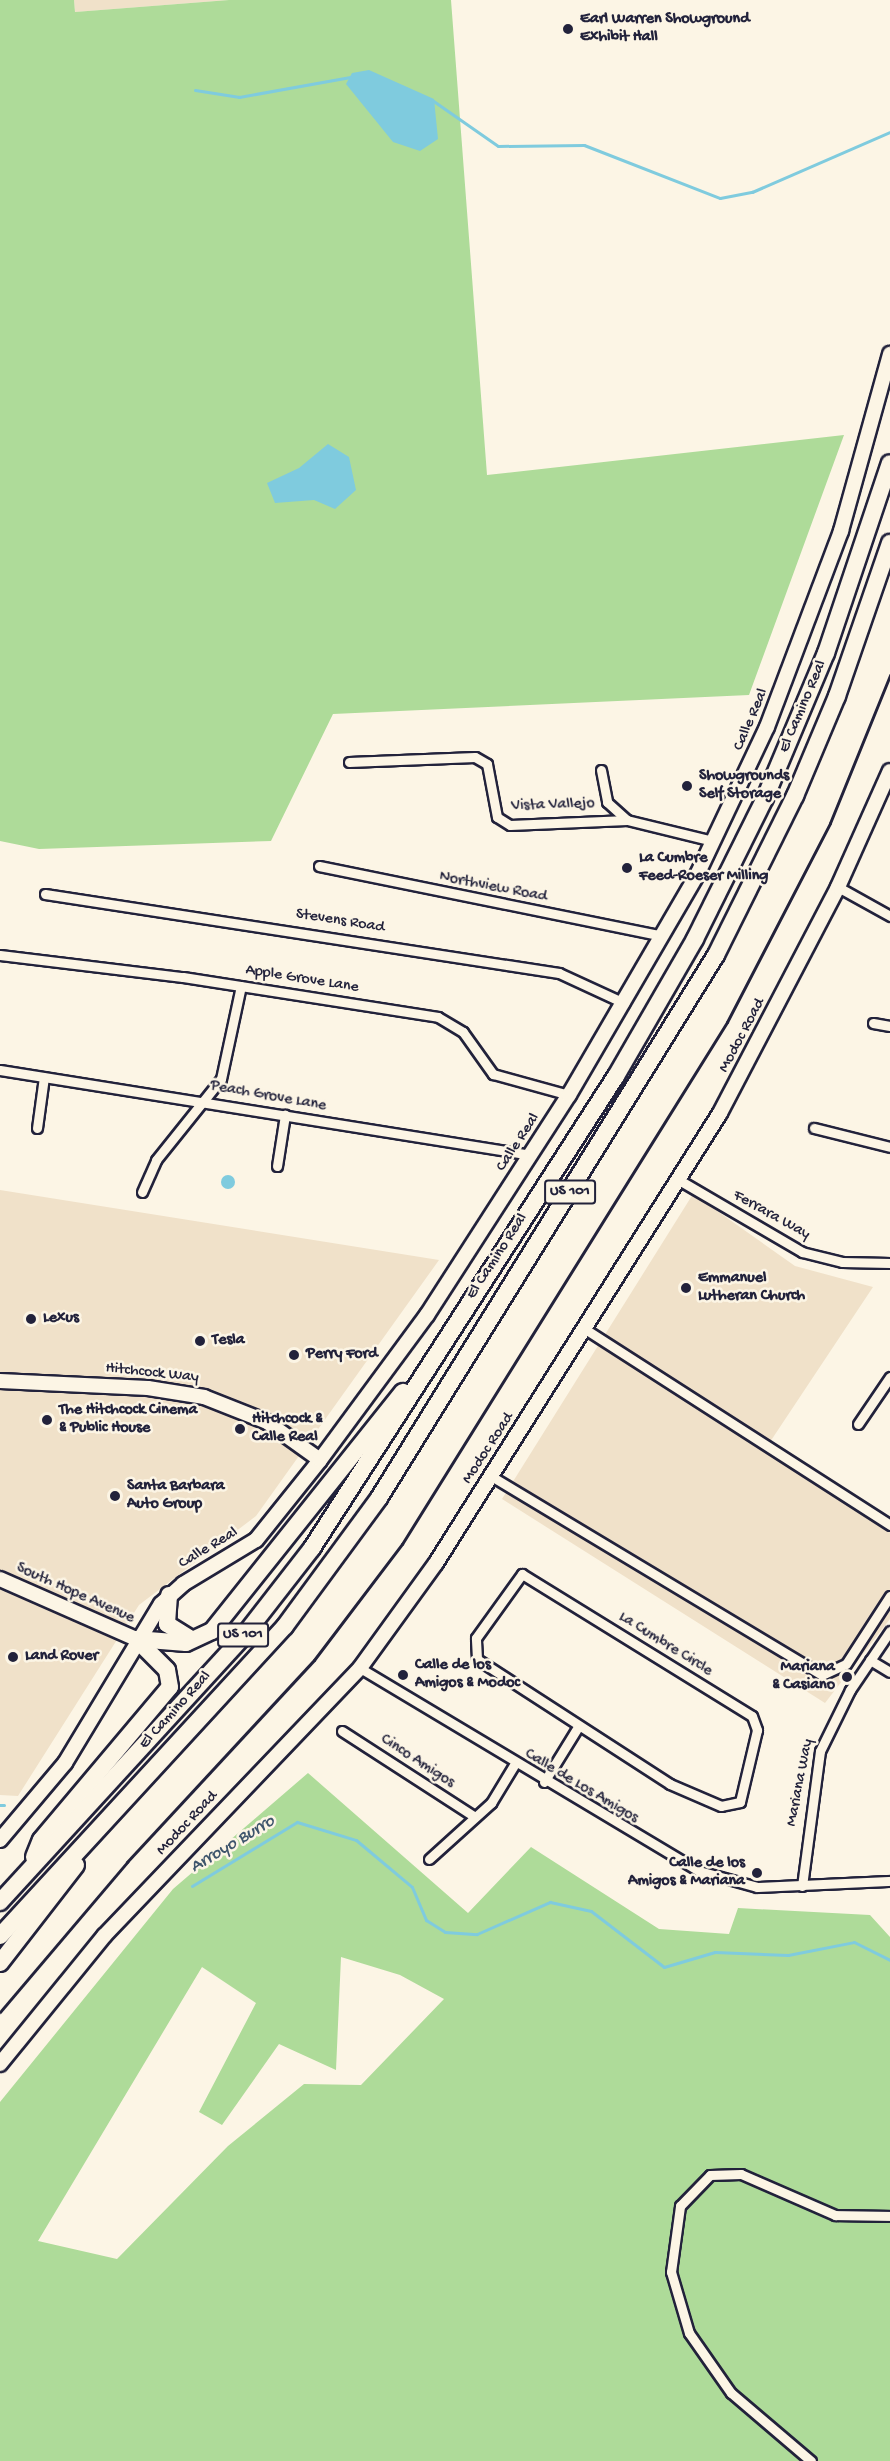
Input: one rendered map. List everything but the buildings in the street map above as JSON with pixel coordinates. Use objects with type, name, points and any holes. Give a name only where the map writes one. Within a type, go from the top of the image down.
[{"type":"highway","name":"El Camino Real","points":[[0,1902],[242,1638],[312,1548],[616,1076],[731,869],[826,653],[890,463]]},
{"type":"highway","name":"El Camino Real","points":[[0,1936],[285,1626],[379,1498],[480,1340],[716,955],[803,776],[890,543]]},
{"type":"highway","points":[[136,1639],[199,1639],[212,1631],[390,1404],[424,1371]]},
{"type":"highway","points":[[170,1595],[167,1624],[173,1632],[199,1639]]},
{"type":"highway","points":[[27,1873],[41,1840],[170,1687],[167,1670],[136,1639]]},
{"type":"highway","points":[[0,1963],[65,1884],[86,1845]]},
{"type":"street","name":"Calle Real","points":[[0,1840],[65,1763],[136,1639],[170,1595],[256,1540],[320,1460],[428,1314],[569,1095],[662,936],[713,841],[808,624],[869,440],[890,354]]},
{"type":"street","name":"Vista Vallejo","points":[[349,762],[475,757],[487,764],[494,809],[501,821],[627,820],[713,841]]},
{"type":"street","name":"Vista Vallejo","points":[[601,770],[608,802],[627,820]]},
{"type":"street","name":"Modoc Road","points":[[0,2064],[104,1936],[360,1668],[491,1476],[679,1180],[749,1062],[838,887],[890,771]]},
{"type":"street","name":"Northview Road","points":[[319,866],[662,936]]},
{"type":"street","points":[[838,887],[890,916]]},
{"type":"street","name":"Stevens Road","points":[[45,894],[560,973],[624,1003]]},
{"type":"street","name":"Apple Grove Lane","points":[[0,955],[242,986],[438,1017],[463,1032],[493,1074],[569,1095]]},
{"type":"street","points":[[142,1192],[156,1160],[205,1101],[228,1063],[242,986]]},
{"type":"street","points":[[873,1023],[890,1026]]},
{"type":"street","name":"Peach Grove Lane","points":[[0,1070],[531,1155]]},
{"type":"street","points":[[37,1128],[44,1077]]},
{"type":"street","points":[[277,1166],[285,1115]]},
{"type":"street","points":[[814,1128],[890,1148]]},
{"type":"street","name":"Ferrara Way","points":[[679,1180],[802,1252],[842,1263],[890,1263]]},
{"type":"street","points":[[585,1329],[890,1526]]},
{"type":"street","points":[[858,1425],[890,1377]]},
{"type":"street","name":"Hitchcock Way","points":[[0,1381],[148,1388],[204,1397],[267,1422],[320,1460]]},
{"type":"street","points":[[491,1476],[822,1675],[846,1664],[890,1596]]},
{"type":"street","name":"La Cumbre Circle","points":[[522,1574],[752,1716],[757,1730],[746,1793],[731,1806],[711,1803],[578,1727],[474,1654],[476,1638],[522,1574]]},
{"type":"street","name":"South Hope Avenue","points":[[0,1579],[136,1639]]},
{"type":"street","name":"Mariana Way","points":[[802,1886],[820,1751],[870,1660],[890,1630]]},
{"type":"street","points":[[870,1660],[890,1672]]},
{"type":"street","name":"Calle de Los Amigos","points":[[360,1668],[514,1765],[699,1870],[756,1887],[890,1881]]},
{"type":"street","points":[[544,1782],[578,1727]]},
{"type":"street","name":"Cinco Amigos","points":[[342,1731],[475,1817]]},
{"type":"street","points":[[429,1859],[475,1817],[514,1765]]},
{"type":"street","points":[[811,2461],[732,2393],[689,2333],[671,2272],[680,2206],[710,2175],[741,2174],[835,2215],[890,2216]]},
{"type":"shaded area","points":[[74,0],[229,0],[75,12]]},
{"type":"shaded area","points":[[0,1190],[439,1260],[256,1516],[139,1605],[18,1796],[0,1795]]},
{"type":"shaded area","points":[[693,1194],[795,1266],[873,1287],[768,1445],[890,1519],[890,1619],[825,1703],[502,1499]]},
{"type":"green space","points":[[0,0],[74,0],[75,12],[229,0],[451,0],[487,475],[844,435],[749,695],[333,714],[271,841],[39,849],[0,841]]},
{"type":"green space","points":[[308,1773],[468,1913],[531,1847],[659,1929],[729,1934],[738,1908],[870,1915],[890,1937],[890,2461],[0,2461],[0,2102],[173,1889]],"holes":[[[341,1957],[400,1975],[444,1999],[361,2085],[304,2084],[228,2146],[117,2259],[38,2241],[202,1967],[256,2003],[199,2112],[222,2125],[279,2044],[336,2070]]]},
{"type":"water","points":[[369,70],[434,99],[438,139],[420,151],[393,142],[346,84],[352,73]]},
{"type":"water","points":[[328,444],[349,457],[356,490],[335,509],[314,500],[275,503],[267,483],[299,468]]},
{"type":"water","points":[[228,1175],[233,1177],[235,1182],[233,1187],[228,1189],[223,1187],[221,1182],[223,1177]]},
{"type":"waterway","points":[[195,90],[239,97],[350,77]]},
{"type":"waterway","points":[[432,100],[498,146],[584,145],[720,198],[752,192],[890,132]]},
{"type":"waterway","name":"Arroyo Burro","points":[[192,1886],[297,1822],[356,1840],[412,1887],[426,1920],[445,1932],[477,1934],[550,1902],[591,1911],[664,1967],[715,1952],[788,1955],[854,1942],[890,1960]]},
{"type":"railway","points":[[0,2012],[127,1862],[314,1660],[402,1544],[727,1022],[830,823],[890,675]]},
{"type":"place","name":"Earl Warren Showground Exhibit Hall","points":[[568,29]]},
{"type":"place","name":"Showgrounds Self Storage","points":[[687,786]]},
{"type":"place","name":"La Cumbre Feed-Roeser Milling","points":[[627,868]]},
{"type":"place","name":"Emmanuel Lutheran Church","points":[[686,1288]]},
{"type":"place","name":"Lexus","points":[[31,1319]]},
{"type":"place","name":"Tesla","points":[[200,1341]]},
{"type":"place","name":"Perry Ford","points":[[294,1355]]},
{"type":"place","name":"The Hitchcock Cinema & Public House","points":[[47,1420]]},
{"type":"place","name":"Hitchcock & Calle Real","points":[[240,1429]]},
{"type":"place","name":"Santa Barbara Auto Group","points":[[115,1496]]},
{"type":"place","name":"Land Rover","points":[[13,1657]]},
{"type":"place","name":"Calle de los Amigos & Modoc","points":[[403,1675]]},
{"type":"place","name":"Mariana & Casiano","points":[[847,1677]]},
{"type":"place","name":"Calle de los Amigos & Mariana","points":[[757,1873]]}]
